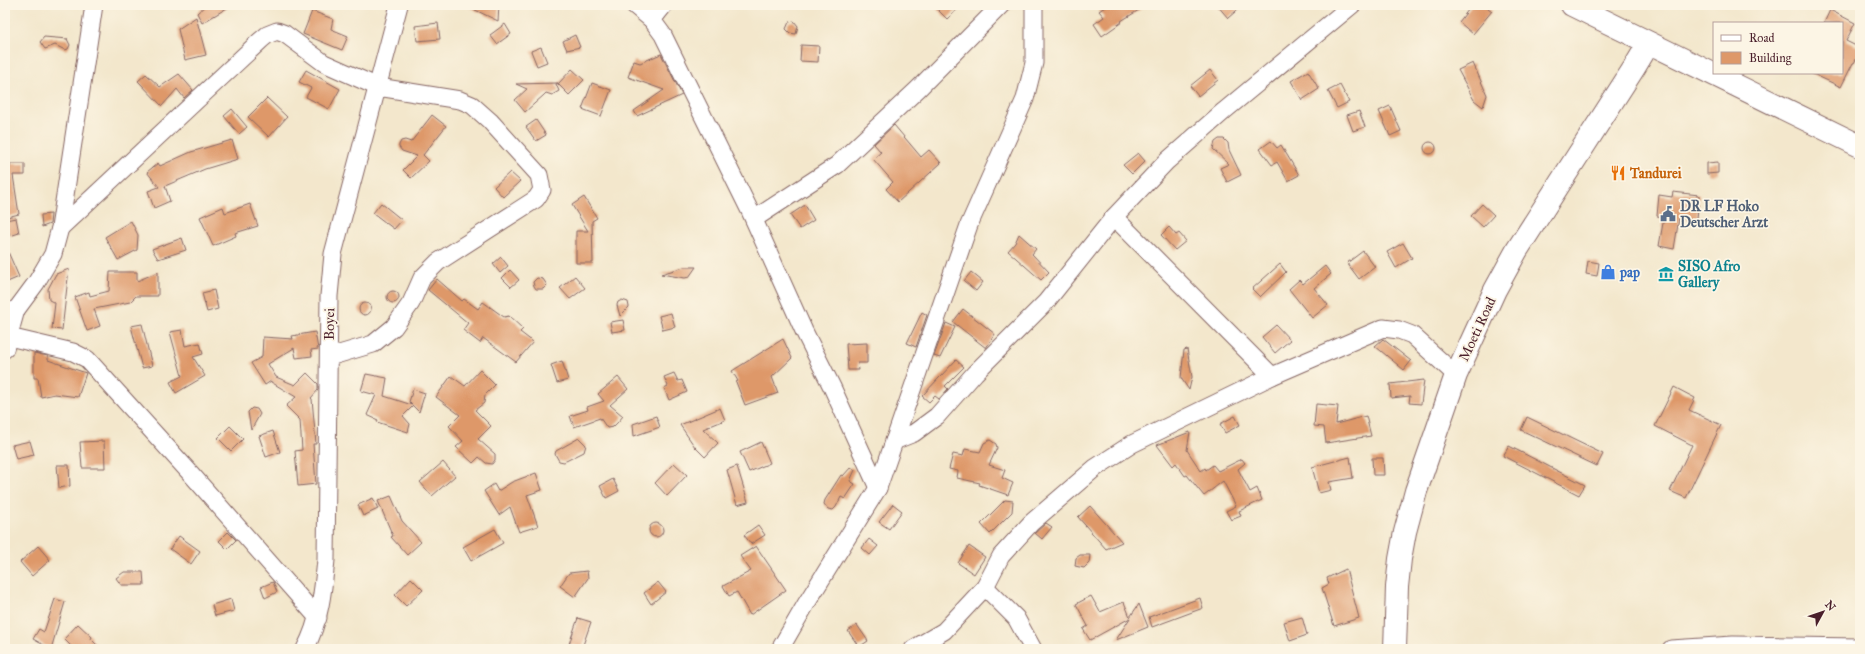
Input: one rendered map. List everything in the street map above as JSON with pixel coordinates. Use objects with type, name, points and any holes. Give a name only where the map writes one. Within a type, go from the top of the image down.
[{"type":"street","points":[[94,5],[60,228],[53,254],[36,283],[10,311],[7,343],[73,352],[87,359],[318,618]]},
{"type":"street","name":"Boyei","points":[[306,649],[318,618],[324,588],[326,560],[329,296],[333,254],[399,5]]},
{"type":"street","points":[[634,5],[652,20],[662,35],[754,219],[804,331],[832,387],[878,488]]},
{"type":"street","points":[[652,20],[664,5]]},
{"type":"street","points":[[754,219],[837,166],[918,89],[1001,5]]},
{"type":"street","points":[[780,649],[878,488],[969,225],[1025,99],[1034,63],[1034,5]]},
{"type":"street","points":[[894,441],[914,433],[937,416],[975,373],[1046,302],[1114,217],[1167,161],[1224,111],[1352,5]]},
{"type":"street","points":[[1572,5],[1860,146]]},
{"type":"street","points":[[60,228],[267,35],[277,31],[285,34],[324,63],[378,87],[460,100],[472,105],[490,121],[539,175],[542,190],[536,199],[438,262],[422,278],[411,303],[394,327],[373,344],[329,357]]},
{"type":"street","name":"Moeti Road","points":[[1396,649],[1397,587],[1405,532],[1418,485],[1456,375],[1495,290],[1517,250],[1649,43]]},
{"type":"street","points":[[1114,217],[1272,376]]},
{"type":"street","points":[[913,649],[944,631],[985,587],[1001,556],[1031,523],[1095,468],[1132,444],[1272,376],[1383,328],[1400,330],[1412,335],[1456,375]]},
{"type":"street","points":[[985,587],[1016,618],[1033,649]]},
{"type":"street","points":[[1671,649],[1733,644],[1860,647]]},
{"type":"building","points":[[206,5],[232,5],[202,23],[197,13]]},
{"type":"building","points":[[465,5],[499,5],[498,21]]},
{"type":"building","points":[[933,5],[962,5],[947,19]]},
{"type":"building","points":[[1108,5],[1147,5],[1121,21],[1122,22],[1102,36],[1094,24],[1104,17],[1099,11]]},
{"type":"building","points":[[1217,5],[1243,5],[1228,18]]},
{"type":"building","points":[[1472,5],[1484,5],[1492,11],[1473,34],[1459,22]]},
{"type":"building","points":[[1830,10],[1855,23],[1846,41],[1860,48],[1860,52],[1841,87],[1813,74],[1843,74],[1843,22],[1824,22]]},
{"type":"building","points":[[312,11],[333,19],[331,29],[348,36],[342,50],[303,34]]},
{"type":"building","points":[[196,17],[206,55],[185,60],[178,29]]},
{"type":"building","points":[[794,21],[798,26],[796,34],[790,33],[786,29],[789,22]]},
{"type":"building","points":[[438,23],[440,39],[417,41],[415,26]]},
{"type":"building","points":[[505,24],[511,34],[497,44],[490,35]]},
{"type":"building","points":[[575,35],[580,47],[567,50],[563,41]]},
{"type":"building","points":[[44,37],[68,39],[70,45],[68,49],[65,50],[55,45],[45,49],[40,42]]},
{"type":"building","points":[[801,45],[819,46],[818,62],[800,61]]},
{"type":"building","points":[[541,47],[547,62],[537,66],[531,51]]},
{"type":"building","points":[[661,54],[682,95],[637,116],[634,111],[664,90],[628,77],[634,61],[640,63]]},
{"type":"building","points":[[1473,63],[1487,95],[1483,107],[1474,100],[1458,70]]},
{"type":"building","points":[[572,69],[584,80],[569,95],[558,84]]},
{"type":"building","points":[[306,70],[340,89],[329,109],[306,97],[311,88],[299,82]]},
{"type":"building","points":[[1210,70],[1218,80],[1198,96],[1190,86]]},
{"type":"building","points":[[1308,71],[1319,89],[1302,100],[1291,81]]},
{"type":"building","points":[[146,74],[160,87],[179,74],[193,90],[184,98],[177,89],[162,106],[138,81]]},
{"type":"building","points":[[558,83],[556,84],[559,91],[552,95],[546,93],[525,112],[515,100],[527,89],[516,84]]},
{"type":"building","points":[[592,83],[611,90],[601,116],[582,109]]},
{"type":"building","points":[[1340,85],[1349,102],[1337,108],[1328,91]]},
{"type":"building","points":[[267,98],[287,117],[269,137],[248,117]]},
{"type":"building","points":[[1390,106],[1401,131],[1390,136],[1379,111]]},
{"type":"building","points":[[232,109],[247,127],[239,134],[224,116]]},
{"type":"building","points":[[1359,111],[1365,127],[1353,131],[1347,115]]},
{"type":"building","points":[[432,115],[446,126],[423,155],[429,161],[411,178],[403,170],[417,156],[402,151],[399,145],[401,141],[405,140],[411,142]]},
{"type":"building","points":[[536,120],[546,135],[536,141],[526,127]]},
{"type":"building","points":[[894,125],[921,157],[929,150],[941,163],[898,202],[886,189],[893,182],[873,159],[881,152],[874,144]]},
{"type":"building","points":[[1219,139],[1224,139],[1228,143],[1229,150],[1241,175],[1227,182],[1220,168],[1229,164],[1213,149],[1215,142]]},
{"type":"building","points":[[232,140],[238,159],[205,169],[165,186],[170,201],[154,208],[148,191],[159,187],[147,172],[158,163],[160,166],[191,152]]},
{"type":"building","points":[[1271,141],[1277,148],[1281,145],[1299,175],[1288,181],[1277,162],[1272,165],[1260,149]]},
{"type":"building","points":[[1430,142],[1434,144],[1436,148],[1434,152],[1430,154],[1426,152],[1424,148],[1426,144]]},
{"type":"building","points":[[1138,153],[1145,161],[1132,174],[1123,165]]},
{"type":"building","points":[[1718,162],[1718,173],[1707,174],[1707,163]]},
{"type":"building","points":[[10,164],[25,164],[25,175],[13,175],[19,214],[7,217],[5,207],[5,167],[10,167]]},
{"type":"building","points":[[510,172],[520,181],[503,197],[494,187]]},
{"type":"building","points":[[1673,192],[1699,195],[1697,220],[1679,218],[1674,249],[1659,246],[1664,217],[1657,216],[1659,195],[1672,197]]},
{"type":"building","points":[[584,197],[597,218],[592,221],[593,263],[576,263],[576,231],[588,231],[572,205]]},
{"type":"building","points":[[381,203],[402,220],[394,229],[373,213]]},
{"type":"building","points":[[250,204],[258,226],[235,233],[236,236],[213,246],[200,217],[223,207],[225,213]]},
{"type":"building","points":[[1482,204],[1494,215],[1483,227],[1471,216]]},
{"type":"building","points":[[805,205],[814,220],[800,229],[790,215]]},
{"type":"building","points":[[51,214],[50,224],[42,227],[41,215]]},
{"type":"building","points":[[16,218],[19,233],[10,236],[5,220]]},
{"type":"building","points":[[131,221],[138,235],[137,250],[118,260],[105,237]]},
{"type":"building","points":[[1169,227],[1176,235],[1179,233],[1186,241],[1175,250],[1161,235]]},
{"type":"building","points":[[1019,234],[1036,249],[1032,254],[1049,272],[1041,280],[1008,251],[1015,243]]},
{"type":"building","points":[[182,238],[186,250],[158,259],[152,249]]},
{"type":"building","points":[[1403,243],[1412,258],[1396,268],[1387,252]]},
{"type":"building","points":[[5,245],[19,277],[5,283]]},
{"type":"building","points":[[1363,251],[1375,267],[1359,279],[1347,263]]},
{"type":"building","points":[[501,257],[508,266],[500,273],[493,264]]},
{"type":"building","points":[[1588,261],[1599,263],[1597,276],[1586,274]]},
{"type":"building","points":[[1280,264],[1286,272],[1260,297],[1252,289]]},
{"type":"building","points":[[1325,266],[1331,274],[1314,288],[1328,305],[1312,318],[1289,289],[1299,280],[1303,284]]},
{"type":"building","points":[[684,267],[696,267],[689,277],[685,278],[661,274]]},
{"type":"building","points":[[69,269],[62,330],[52,329],[55,303],[49,300],[48,289],[56,274]]},
{"type":"building","points":[[510,270],[519,280],[511,287],[502,278]]},
{"type":"building","points":[[110,272],[137,272],[137,281],[158,272],[158,296],[136,296],[130,302],[94,309],[100,326],[87,331],[75,297],[89,292],[90,296],[109,291]]},
{"type":"building","points":[[971,272],[983,282],[976,291],[964,281]]},
{"type":"building","points":[[575,276],[585,288],[570,299],[560,288]]},
{"type":"building","points":[[537,278],[543,279],[547,285],[543,289],[536,289],[534,286],[533,282]]},
{"type":"building","points":[[437,279],[462,301],[464,299],[478,309],[483,302],[504,317],[509,316],[523,329],[520,332],[533,342],[516,362],[483,338],[480,343],[463,330],[468,323],[428,290]]},
{"type":"building","points":[[214,290],[218,309],[207,312],[202,293]]},
{"type":"building","points":[[393,291],[397,293],[399,297],[397,301],[393,303],[389,301],[387,297],[389,293]]},
{"type":"building","points":[[622,300],[628,302],[629,307],[620,316],[617,305],[618,302]]},
{"type":"building","points":[[365,303],[369,305],[371,309],[369,313],[365,315],[361,313],[359,309],[361,305]]},
{"type":"building","points":[[963,309],[995,334],[986,348],[953,322]]},
{"type":"building","points":[[922,312],[927,315],[916,347],[907,343]]},
{"type":"building","points":[[671,313],[675,327],[663,330],[659,316]]},
{"type":"building","points":[[623,320],[625,330],[612,332],[610,322]]},
{"type":"building","points":[[946,323],[955,327],[940,358],[934,356]]},
{"type":"building","points":[[142,324],[152,366],[142,368],[131,326]]},
{"type":"building","points":[[1276,325],[1290,340],[1275,353],[1262,337]]},
{"type":"building","points":[[182,330],[185,346],[200,343],[203,354],[193,357],[205,376],[176,393],[170,382],[182,376],[170,332]]},
{"type":"building","points":[[315,332],[318,349],[311,350],[312,356],[296,358],[294,348],[268,364],[276,377],[295,385],[307,373],[318,384],[318,390],[311,398],[316,444],[313,444],[316,484],[298,486],[295,451],[302,450],[300,420],[286,406],[296,397],[271,381],[265,385],[251,363],[262,357],[263,337],[293,339],[292,336]]},
{"type":"building","points":[[783,339],[792,358],[772,377],[778,393],[745,405],[736,382],[738,381],[732,371]]},
{"type":"building","points":[[1383,339],[1411,361],[1404,370],[1375,346]]},
{"type":"building","points":[[867,343],[867,363],[858,363],[859,370],[848,370],[846,344]]},
{"type":"building","points":[[1187,349],[1192,377],[1189,390],[1181,378],[1184,350]]},
{"type":"building","points":[[34,353],[48,356],[48,360],[86,373],[78,397],[55,394],[41,397],[38,378],[34,378]]},
{"type":"building","points":[[956,360],[964,367],[945,386],[948,389],[939,399],[935,396],[929,402],[922,396]]},
{"type":"building","points":[[562,361],[568,380],[557,383],[551,365]]},
{"type":"building","points":[[480,370],[495,385],[485,395],[484,403],[475,410],[491,426],[478,439],[495,454],[495,460],[492,464],[486,463],[479,457],[473,463],[456,447],[463,441],[449,426],[460,415],[436,397],[451,376],[465,386]]},
{"type":"building","points":[[674,373],[678,381],[682,380],[687,392],[669,400],[664,388],[668,386],[664,377]]},
{"type":"building","points":[[366,374],[387,378],[384,396],[412,405],[409,402],[413,389],[425,393],[419,412],[413,406],[403,416],[410,424],[408,432],[377,422],[378,420],[367,415],[376,395],[361,391]]},
{"type":"building","points":[[618,377],[628,389],[610,405],[623,416],[618,422],[613,427],[607,428],[600,418],[574,427],[570,416],[588,410],[587,407],[604,401],[598,394]]},
{"type":"building","points":[[1424,380],[1421,404],[1409,403],[1410,396],[1391,398],[1390,384]]},
{"type":"building","points":[[1674,387],[1695,398],[1689,410],[1721,425],[1686,498],[1670,491],[1692,445],[1655,426]]},
{"type":"building","points":[[1316,404],[1338,406],[1336,424],[1366,416],[1371,436],[1326,443],[1324,427],[1314,426]]},
{"type":"building","points":[[252,408],[257,409],[260,414],[251,430],[248,412]]},
{"type":"building","points":[[720,408],[725,420],[703,429],[718,443],[705,457],[695,447],[680,425]]},
{"type":"building","points":[[656,416],[660,427],[634,436],[633,424]]},
{"type":"building","points":[[1235,416],[1240,425],[1225,433],[1220,424]]},
{"type":"building","points":[[1527,417],[1603,454],[1597,466],[1521,430]]},
{"type":"building","points":[[230,426],[243,439],[231,451],[218,438]]},
{"type":"building","points":[[273,431],[280,452],[266,457],[259,436]]},
{"type":"building","points":[[1190,432],[1187,450],[1201,471],[1205,468],[1206,470],[1213,465],[1218,471],[1242,459],[1245,463],[1238,469],[1250,492],[1257,488],[1262,500],[1239,511],[1241,516],[1231,520],[1226,511],[1236,506],[1223,481],[1204,496],[1187,475],[1185,476],[1176,463],[1173,466],[1157,445]]},
{"type":"building","points":[[579,438],[586,445],[584,452],[564,462],[559,461],[555,454],[556,451]]},
{"type":"building","points":[[990,440],[996,444],[997,448],[989,465],[1005,470],[1002,478],[1013,483],[1008,495],[979,485],[980,483],[957,478],[958,471],[949,469],[953,454],[963,456],[965,449],[980,452],[984,443]]},
{"type":"building","points":[[30,441],[34,455],[16,459],[12,445]]},
{"type":"building","points":[[104,441],[105,468],[82,468],[80,442]]},
{"type":"building","points":[[761,442],[770,463],[749,472],[740,452]]},
{"type":"building","points":[[1509,446],[1585,485],[1579,495],[1503,456]]},
{"type":"building","points":[[1350,457],[1353,478],[1329,482],[1331,490],[1319,493],[1312,467]]},
{"type":"building","points":[[1372,458],[1383,458],[1384,475],[1373,475]]},
{"type":"building","points":[[443,462],[455,476],[432,496],[420,482]]},
{"type":"building","points":[[674,463],[687,475],[667,496],[655,483]]},
{"type":"building","points":[[57,465],[69,465],[70,486],[59,488]]},
{"type":"building","points":[[737,466],[748,502],[737,505],[727,470]]},
{"type":"building","points":[[851,467],[855,470],[850,481],[855,484],[845,499],[841,497],[833,510],[828,509],[824,504],[825,500],[841,475],[843,476]]},
{"type":"building","points":[[536,473],[542,490],[527,495],[538,526],[519,532],[510,507],[499,515],[484,491],[494,484],[498,491],[512,482]]},
{"type":"building","points":[[613,479],[619,491],[606,498],[600,486]]},
{"type":"building","points":[[391,496],[402,521],[421,542],[407,555],[391,537],[393,536],[378,501]]},
{"type":"building","points":[[373,498],[378,509],[363,516],[358,505]]},
{"type":"building","points":[[1005,500],[1013,501],[1012,512],[990,534],[981,524]]},
{"type":"building","points":[[893,504],[902,511],[889,529],[879,522]]},
{"type":"building","points":[[1090,506],[1122,542],[1106,549],[1078,517]]},
{"type":"building","points":[[656,523],[661,525],[663,530],[661,535],[656,537],[651,535],[649,530],[651,525]]},
{"type":"building","points":[[1046,523],[1052,527],[1042,539],[1035,533]]},
{"type":"building","points":[[758,525],[765,535],[751,544],[744,535]]},
{"type":"building","points":[[495,529],[503,543],[471,561],[463,547]]},
{"type":"building","points":[[228,532],[236,540],[227,549],[219,541]]},
{"type":"building","points":[[179,536],[200,551],[191,564],[170,549]]},
{"type":"building","points":[[869,539],[878,546],[870,555],[862,548]]},
{"type":"building","points":[[38,546],[50,560],[32,576],[20,562]]},
{"type":"building","points":[[756,546],[786,590],[750,615],[737,592],[729,596],[723,586],[751,571],[740,556]]},
{"type":"building","points":[[969,546],[985,557],[974,574],[958,563]]},
{"type":"building","points":[[1080,555],[1090,555],[1089,563],[1084,568],[1075,566],[1076,558]]},
{"type":"building","points":[[1346,569],[1359,618],[1334,626],[1322,588],[1329,584],[1327,578]]},
{"type":"building","points":[[587,571],[588,578],[575,597],[560,586],[569,573]]},
{"type":"building","points":[[124,572],[143,572],[144,585],[121,585],[116,578]]},
{"type":"building","points":[[411,578],[423,590],[406,606],[395,595]]},
{"type":"building","points":[[273,582],[277,592],[265,598],[261,587]]},
{"type":"building","points":[[658,582],[666,592],[651,604],[644,593]]},
{"type":"building","points":[[1091,596],[1100,612],[1124,602],[1130,617],[1139,604],[1148,627],[1116,640],[1130,618],[1090,640],[1083,629],[1088,626],[1076,604]]},
{"type":"building","points":[[1200,598],[1203,608],[1152,627],[1149,617]]},
{"type":"building","points":[[55,599],[65,602],[51,649],[33,639],[39,629],[44,632]]},
{"type":"building","points":[[231,599],[234,611],[215,616],[212,605]]},
{"type":"building","points":[[1302,617],[1307,635],[1290,641],[1284,622]]},
{"type":"building","points":[[578,618],[591,622],[582,648],[569,644]]},
{"type":"building","points":[[78,624],[92,637],[91,639],[101,649],[74,649],[64,639]]},
{"type":"building","points":[[857,625],[868,641],[859,647],[848,631]]},
{"type":"place","name":"Tandurei","points":[[1618,173]]},
{"type":"place","name":"DR LF Hoko Deutscher Arzt","points":[[1668,214]]},
{"type":"place","name":"pap","points":[[1608,272]]},
{"type":"place","name":"SISO Afro Gallery","points":[[1666,274]]}]
